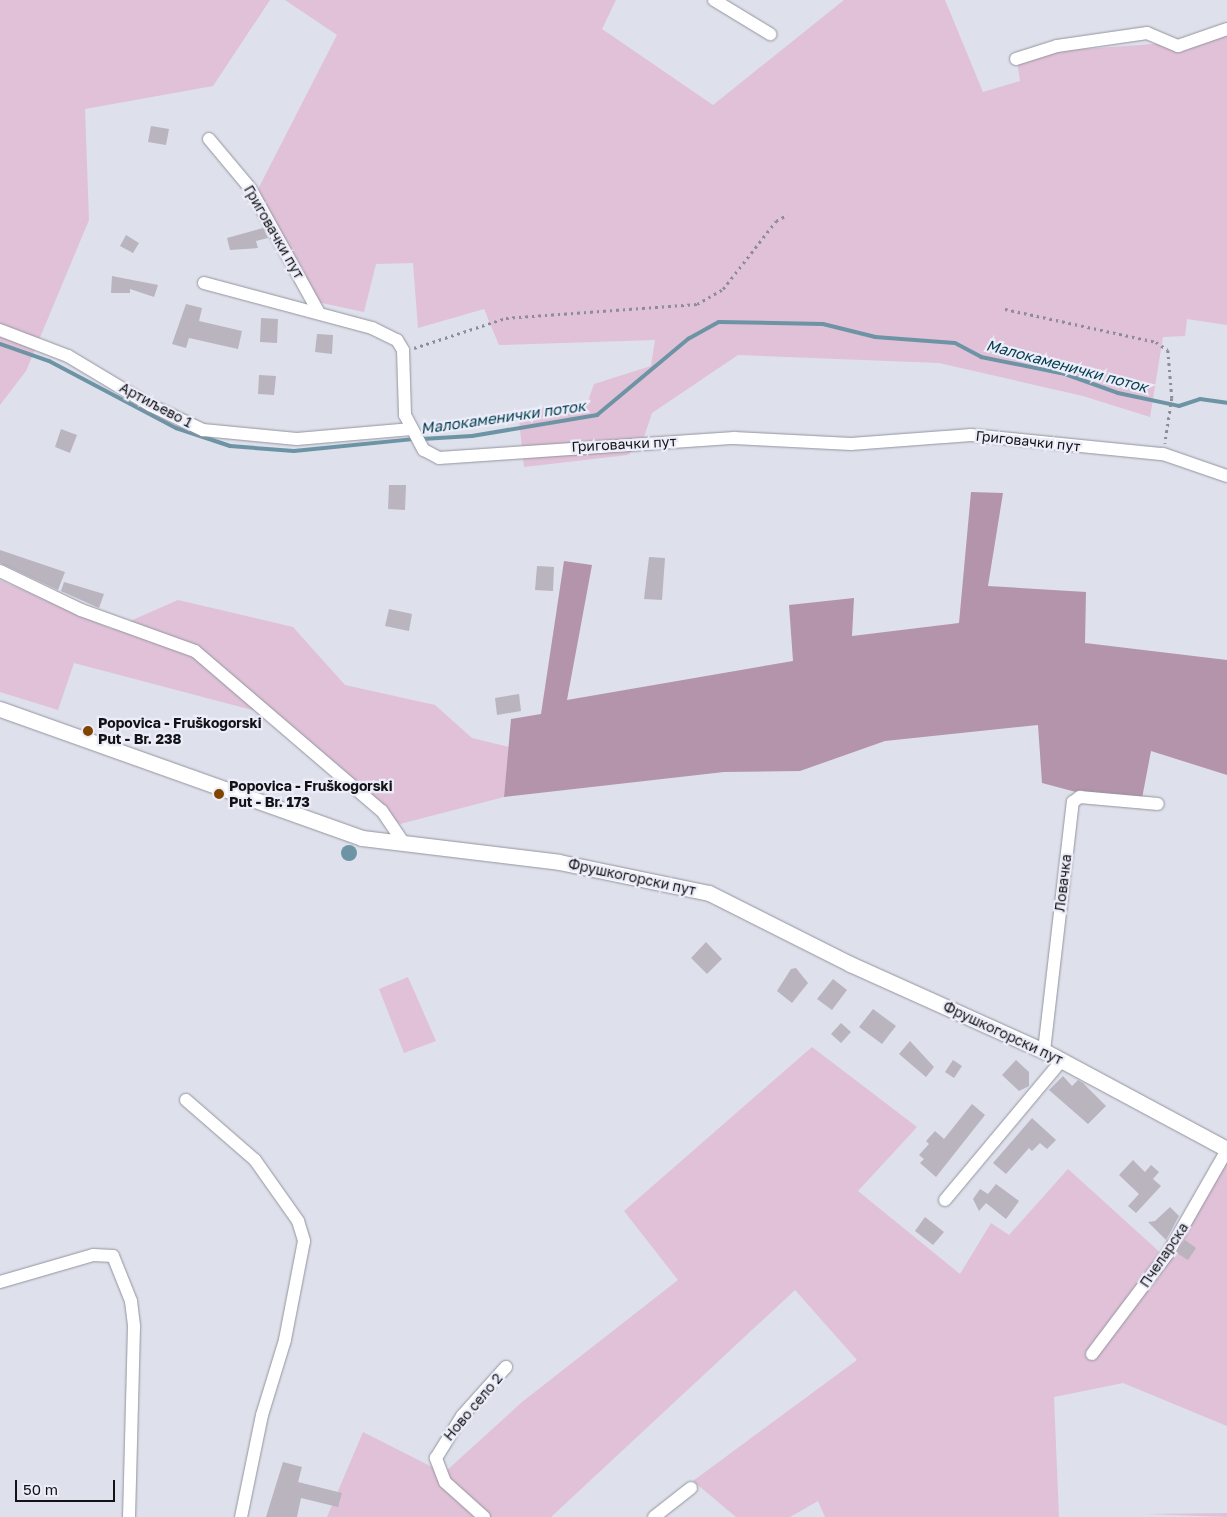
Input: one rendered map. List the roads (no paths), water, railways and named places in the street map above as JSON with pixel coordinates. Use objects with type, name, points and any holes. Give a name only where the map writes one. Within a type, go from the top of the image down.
[{"type":"street","points":[[714,0],[770,34]]},
{"type":"street","points":[[1016,59],[1057,46],[1147,33],[1178,46],[1227,29]]},
{"type":"street","name":"Григовачки пут","points":[[209,139],[250,188],[319,313],[372,328],[397,340],[403,350],[405,415],[424,450],[439,458],[734,438],[852,444],[971,434],[1163,454],[1227,476]]},
{"type":"street","points":[[204,283],[319,313]]},
{"type":"street","name":"Артиљево 1","points":[[0,330],[68,356],[150,405],[203,430],[297,439],[412,429]]},
{"type":"street","points":[[0,571],[80,610],[195,650],[382,811],[403,842]]},
{"type":"street","name":"Фрушкогорски пут","points":[[1,712],[335,830],[403,842],[559,862],[709,894],[850,964],[1044,1051],[1227,1150]]},
{"type":"street","name":"Ловачка","points":[[1044,1051],[1073,802],[1080,797],[1158,804]]},
{"type":"street","points":[[945,1200],[1062,1060]]},
{"type":"street","points":[[186,1100],[255,1160],[298,1221],[304,1241],[285,1340],[262,1415],[241,1517]]},
{"type":"street","name":"Пчеларска","points":[[1092,1354],[1168,1253],[1227,1150]]},
{"type":"street","points":[[0,1282],[93,1255],[113,1256],[130,1301],[134,1327],[129,1517]]},
{"type":"street","name":"Ново село 2","points":[[484,1517],[445,1482],[436,1458],[462,1416],[506,1368]]},
{"type":"street","points":[[654,1517],[691,1488]]},
{"type":"water","points":[[349,845],[357,853],[349,861],[341,853]]},
{"type":"waterway","name":"Малокаменички поток","points":[[422,439],[472,436],[597,415],[688,339],[719,322],[823,324],[875,337],[955,343],[981,357],[1065,374],[1118,393],[1179,406],[1200,399],[1227,403]]},
{"type":"waterway","name":"Малокаменички поток","points":[[0,344],[49,361],[176,428],[230,446],[294,451],[415,439]]},
{"type":"place","name":"Popovica - Fruškogorski Put - Br. 238","points":[[88,731]]},
{"type":"place","name":"Popovica - Fruškogorski Put - Br. 173","points":[[219,794]]}]
